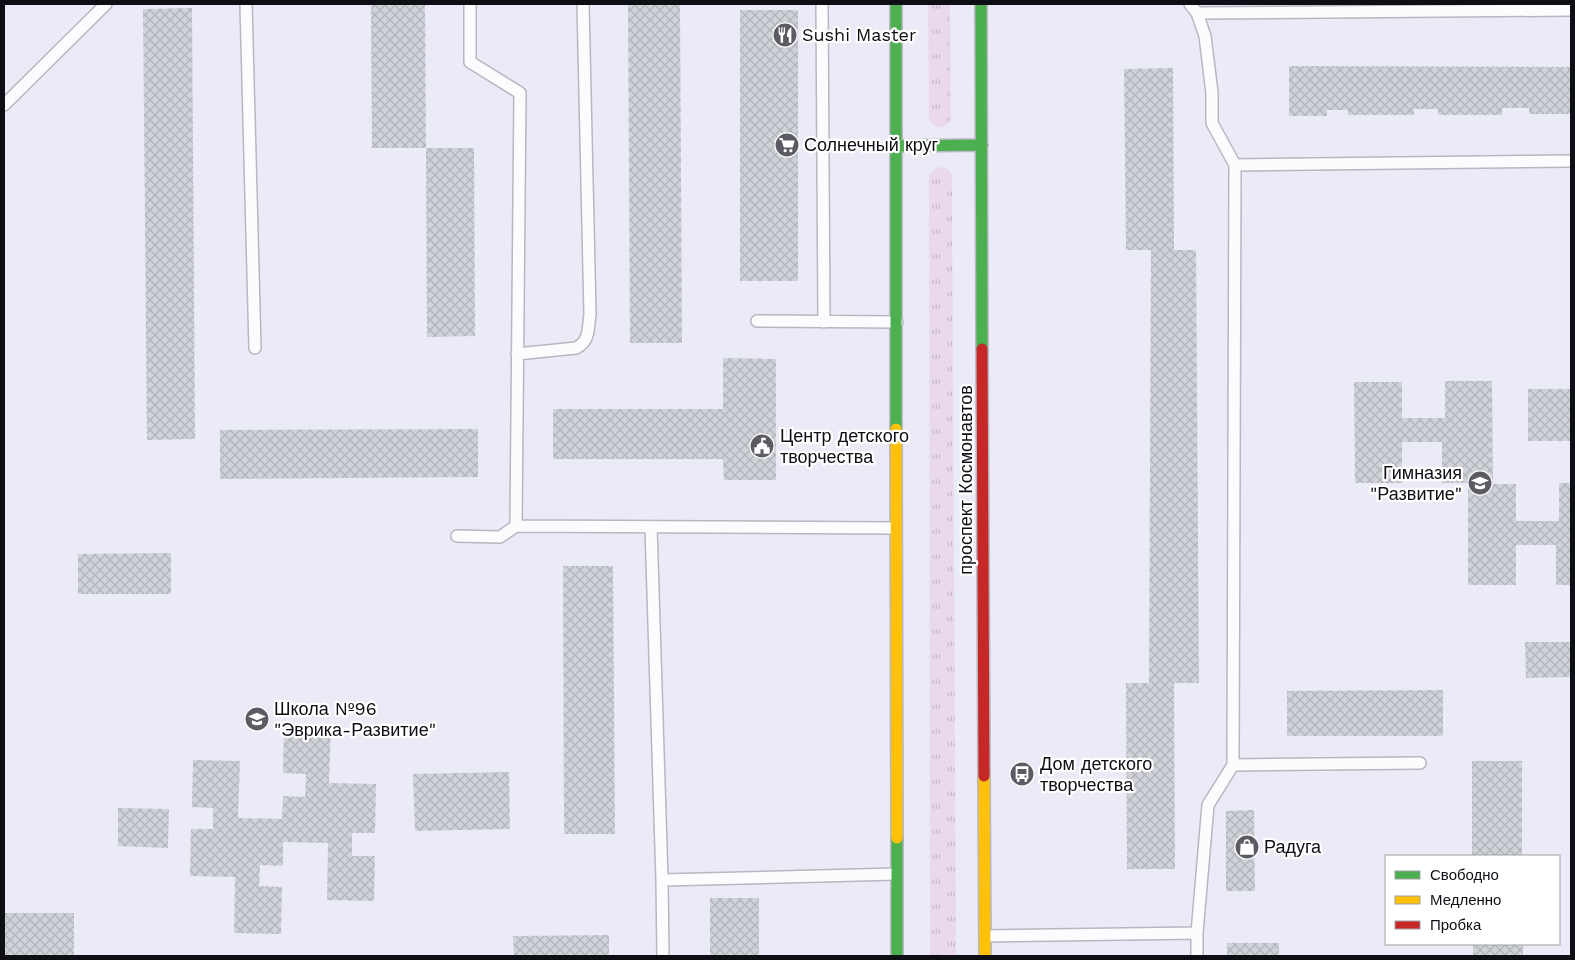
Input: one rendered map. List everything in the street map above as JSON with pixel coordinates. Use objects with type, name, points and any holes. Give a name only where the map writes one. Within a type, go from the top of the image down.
[{"type":"main road","points":[[896,4],[898,146],[897,956]]},
{"type":"main road","name":"проспект Космонавтов","points":[[981,4],[985,956]]},
{"type":"main road","points":[[898,146],[982,145]]},
{"type":"lane","points":[[4,105],[106,4]]},
{"type":"lane","points":[[246,4],[255,348]]},
{"type":"lane","points":[[470,4],[470,62],[520,93],[516,526]]},
{"type":"lane","points":[[517,354],[576,348],[582,345],[588,336],[590,314],[582,4]]},
{"type":"lane","points":[[822,4],[824,322]]},
{"type":"lane","points":[[1190,4],[1197,13],[1205,36],[1212,93],[1212,123],[1235,165],[1233,765],[1208,805],[1197,956]]},
{"type":"lane","points":[[1197,13],[1571,10]]},
{"type":"lane","points":[[1235,165],[1571,160]]},
{"type":"lane","points":[[757,321],[897,322]]},
{"type":"lane","points":[[457,536],[500,536],[516,526],[897,528]]},
{"type":"lane","points":[[651,527],[663,956]]},
{"type":"lane","points":[[1233,765],[1420,763]]},
{"type":"lane","points":[[662,880],[896,874]]},
{"type":"lane","points":[[985,936],[1198,933]]},
{"type":"green space","points":[[928,4],[950,4],[951,119],[943,127],[937,127],[929,119]]},
{"type":"green space","points":[[938,167],[946,168],[952,174],[956,956],[930,956],[929,174]]},
{"type":"building","points":[[371,4],[425,4],[426,148],[372,148]]},
{"type":"building","points":[[628,4],[680,4],[682,343],[630,343]]},
{"type":"building","points":[[192,8],[195,439],[147,440],[143,9]]},
{"type":"building","points":[[740,10],[798,10],[798,281],[740,281]]},
{"type":"building","points":[[1289,66],[1571,67],[1571,114],[1529,114],[1529,108],[1502,108],[1502,115],[1438,115],[1438,109],[1414,109],[1414,115],[1348,115],[1348,110],[1327,110],[1327,116],[1289,116]]},
{"type":"building","points":[[1173,68],[1174,250],[1196,250],[1199,683],[1174,683],[1175,869],[1127,869],[1126,683],[1149,683],[1151,250],[1126,250],[1124,69]]},
{"type":"building","points":[[426,148],[474,148],[475,336],[427,337]]},
{"type":"building","points":[[723,358],[776,359],[776,480],[724,480],[723,459],[553,459],[553,409],[723,409]]},
{"type":"building","name":"Гимназия \"Развитие\"","points":[[1445,381],[1492,381],[1493,484],[1516,484],[1516,521],[1559,521],[1559,483],[1571,483],[1571,585],[1556,585],[1556,545],[1516,545],[1516,585],[1468,585],[1468,483],[1442,483],[1442,442],[1402,442],[1402,483],[1355,483],[1354,382],[1402,382],[1402,418],[1445,418]]},
{"type":"building","points":[[1528,389],[1571,389],[1571,441],[1528,441]]},
{"type":"building","points":[[478,429],[478,477],[220,479],[220,430]]},
{"type":"building","points":[[171,553],[171,594],[78,594],[78,554]]},
{"type":"building","points":[[563,566],[613,566],[615,834],[564,834]]},
{"type":"building","points":[[1525,642],[1571,642],[1571,677],[1526,678]]},
{"type":"building","points":[[1443,690],[1443,736],[1287,736],[1287,691]]},
{"type":"building","points":[[284,724],[331,725],[329,783],[376,784],[375,833],[352,833],[352,856],[375,856],[374,901],[327,900],[328,843],[283,842],[283,866],[260,865],[259,886],[282,887],[281,934],[234,933],[235,877],[190,876],[191,829],[213,829],[213,808],[192,807],[193,760],[240,761],[238,818],[282,819],[283,796],[305,797],[306,774],[283,773]]},
{"type":"building","points":[[1472,761],[1522,761],[1522,855],[1472,855]]},
{"type":"building","points":[[509,772],[510,829],[415,831],[413,774]]},
{"type":"building","points":[[118,808],[169,809],[168,848],[118,846]]},
{"type":"building","points":[[1254,810],[1255,891],[1226,891],[1226,811]]},
{"type":"building","points":[[710,898],[759,898],[759,956],[710,956]]},
{"type":"building","points":[[4,913],[74,913],[74,956],[4,956]]},
{"type":"building","points":[[609,935],[609,956],[514,956],[513,936]]},
{"type":"building","points":[[1227,943],[1279,943],[1279,956],[1227,956]]},
{"type":"building","points":[[1473,945],[1523,945],[1523,956],[1473,956]]},
{"type":"traffic: fast","points":[[896,4],[896,429]]},
{"type":"traffic: fast","points":[[981,4],[982,349]]},
{"type":"traffic: fast","points":[[898,146],[982,145]]},
{"type":"traffic: fast","points":[[897,838],[897,956]]},
{"type":"traffic: slow","points":[[896,429],[897,838]]},
{"type":"traffic: slow","points":[[984,776],[985,956]]},
{"type":"traffic: jam","points":[[982,349],[984,776]]},
{"type":"place","name":"Sushi Master","points":[[785,35]]},
{"type":"place","name":"Солнечный круг","points":[[787,145]]},
{"type":"place","name":"Центр детского творчества","points":[[762,446]]},
{"type":"place","name":"Гимназия \"Развитие\"","points":[[1480,483]]},
{"type":"place","name":"Школа №96 \"Эврика-Развитие\"","points":[[257,719]]},
{"type":"place","name":"Дом детского творчества","points":[[1022,774]]},
{"type":"place","name":"Радуга","points":[[1247,847]]}]
